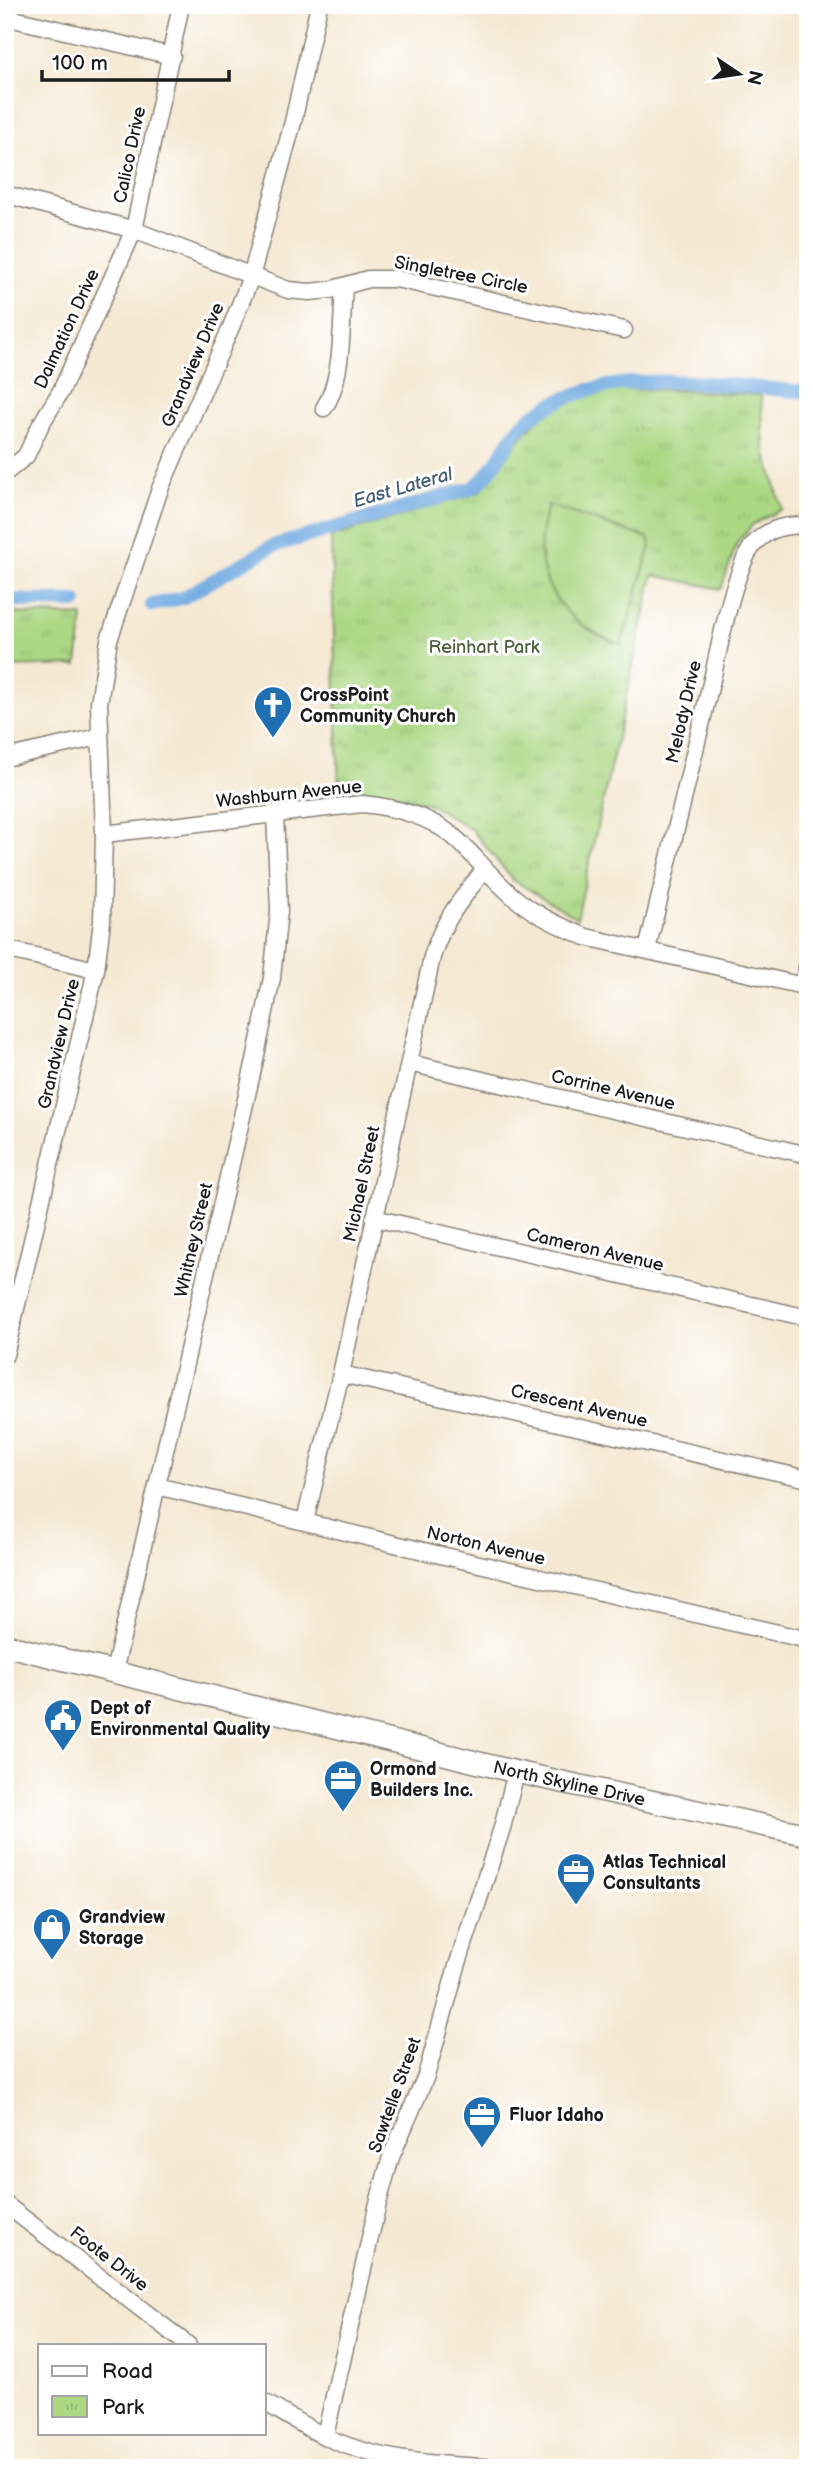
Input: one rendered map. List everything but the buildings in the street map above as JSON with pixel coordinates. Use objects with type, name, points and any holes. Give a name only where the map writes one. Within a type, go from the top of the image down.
[{"type":"main road","name":"North Skyline Drive","points":[[5,1645],[516,1772],[808,1835]]},
{"type":"street","name":"Calico Drive","points":[[134,230],[181,5]]},
{"type":"street","name":"Grandview Drive","points":[[5,1355],[96,970],[103,920],[104,834],[99,703],[106,650],[130,571],[160,489],[232,327],[251,277],[293,122],[319,5]]},
{"type":"street","points":[[5,17],[172,56]]},
{"type":"street","name":"Singletree Circle","points":[[5,194],[134,230],[288,290],[309,292],[368,279],[396,279],[624,330]]},
{"type":"street","name":"Dalmation Drive","points":[[5,473],[26,456],[61,391],[134,230]]},
{"type":"street","points":[[324,408],[332,396],[336,376],[344,286]]},
{"type":"street","name":"Melody Drive","points":[[647,950],[741,568],[756,542],[767,533],[778,527],[808,526]]},
{"type":"street","points":[[5,758],[99,737]]},
{"type":"street","name":"Washburn Avenue","points":[[104,834],[362,804],[406,811],[433,822],[453,836],[516,899],[557,925],[586,937],[805,986]]},
{"type":"street","name":"Whitney Street","points":[[114,1672],[272,978],[279,911],[275,813]]},
{"type":"street","name":"Michael Street","points":[[305,1521],[341,1374],[438,936],[452,910],[485,869]]},
{"type":"street","points":[[5,949],[96,970]]},
{"type":"street","points":[[805,986],[808,963]]},
{"type":"street","name":"Corrine Avenue","points":[[409,1063],[808,1155]]},
{"type":"street","name":"Cameron Avenue","points":[[374,1219],[808,1318]]},
{"type":"street","name":"Crescent Avenue","points":[[341,1374],[808,1479]]},
{"type":"street","name":"Norton Avenue","points":[[157,1486],[808,1640]]},
{"type":"street","name":"Sawtelle Street","points":[[324,2436],[391,2157],[426,2076],[457,1966],[502,1828],[516,1772]]},
{"type":"street","name":"Foote Drive","points":[[5,2204],[187,2344]]},
{"type":"street","points":[[266,2403],[324,2436],[375,2454],[432,2465],[507,2468]]},
{"type":"green space","name":"Reinhart Park","points":[[594,389],[761,395],[764,447],[782,509],[753,524],[737,543],[721,589],[653,575],[577,918],[513,880],[472,830],[430,804],[383,792],[339,791],[331,537],[480,492],[523,435],[544,413]]},
{"type":"green space","points":[[548,505],[648,538],[651,545],[621,645],[579,623],[552,591],[544,573],[541,552],[542,530]]},
{"type":"green space","points":[[5,613],[83,616],[77,665],[5,667]]},
{"type":"waterway","name":"East Lateral","points":[[152,605],[182,598],[273,546],[473,488],[489,472],[515,433],[530,418],[560,400],[593,389],[664,381],[808,392]]},
{"type":"waterway","name":"East Lateral","points":[[5,600],[76,602]]},
{"type":"place","name":"CrossPoint Community Church","points":[[273,739]]},
{"type":"place","name":"Dept of Environmental Quality","points":[[63,1752]]},
{"type":"place","name":"Ormond Builders Inc.","points":[[343,1813]]},
{"type":"place","name":"Atlas Technical Consultants","points":[[576,1906]]},
{"type":"place","name":"Grandview Storage","points":[[52,1961]]},
{"type":"place","name":"Fluor Idaho","points":[[482,2149]]}]
